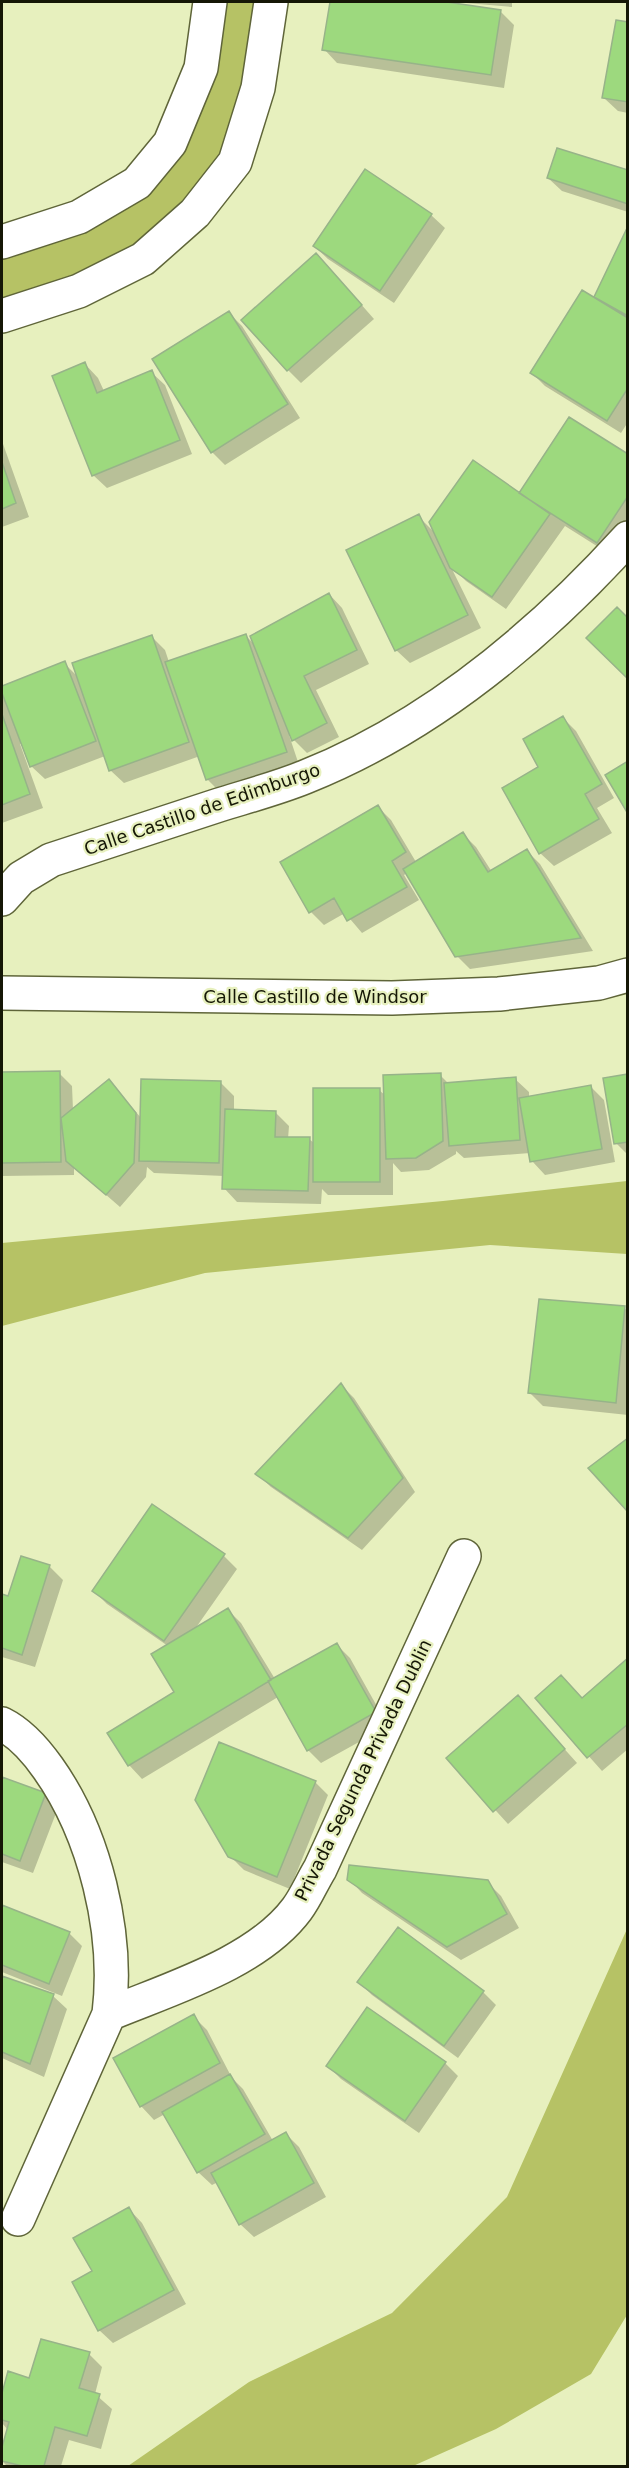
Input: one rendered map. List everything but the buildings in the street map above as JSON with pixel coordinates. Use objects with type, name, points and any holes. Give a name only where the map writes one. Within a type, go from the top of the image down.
[{"type":"street","points":[[2,242],[79,217],[137,183],[170,143],[201,68],[210,2]]},
{"type":"street","points":[[2,316],[79,291],[143,259],[195,213],[235,162],[258,88],[271,2]]},
{"type":"street","name":"Calle Castillo de Edimburgo","points":[[2,899],[21,878],[51,860],[305,777],[362,751],[418,719],[476,678],[542,625],[594,576],[627,538]]},
{"type":"street","name":"Calle Castillo de Windsor","points":[[2,993],[392,998],[499,994],[599,983],[627,975]]},
{"type":"street","name":"Privada Segunda Privada Dublin","points":[[109,2014],[207,1974],[259,1946],[296,1910],[320,1869],[464,1556]]},
{"type":"street","points":[[2,1724],[35,1751],[62,1788],[82,1827],[99,1885],[109,1941],[112,1986],[109,2014],[18,2219]]},
{"type":"green space","points":[[210,2],[271,2],[258,88],[195,213],[2,316],[2,242],[25,235],[170,143]]},
{"type":"green space","points":[[627,1181],[627,1254],[490,1245],[205,1273],[2,1326],[2,1243]]},
{"type":"green space","points":[[627,1929],[627,2315],[591,2374],[496,2429],[413,2466],[128,2466],[249,2382],[392,2313],[507,2197]]}]
